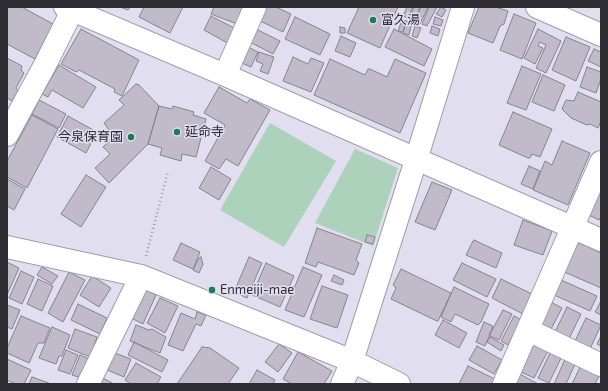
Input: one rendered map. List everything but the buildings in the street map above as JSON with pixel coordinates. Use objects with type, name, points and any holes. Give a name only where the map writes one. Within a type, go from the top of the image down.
[{"type":"street","points":[[226,75],[254,7]]},
{"type":"street","points":[[342,384],[352,361],[463,7]]},
{"type":"street","points":[[537,7],[601,35]]},
{"type":"street","points":[[7,135],[70,8],[601,240]]},
{"type":"street","points":[[504,384],[601,162]]},
{"type":"street","points":[[7,247],[141,276],[352,361],[399,384]]},
{"type":"street","points":[[88,384],[141,276]]},
{"type":"street","points":[[528,330],[601,365]]},
{"type":"path","points":[[141,276],[168,171]]},
{"type":"green space","points":[[270,123],[336,161],[284,247],[220,210]]},
{"type":"green space","points":[[355,149],[398,168],[373,246],[315,223]]},
{"type":"place","name":"富久湯","points":[[373,20]]},
{"type":"place","name":"延命寺","points":[[177,132]]},
{"type":"place","name":"今泉保育園","points":[[131,137]]},
{"type":"place","name":"Enmeiji-mae","points":[[212,290]]}]
